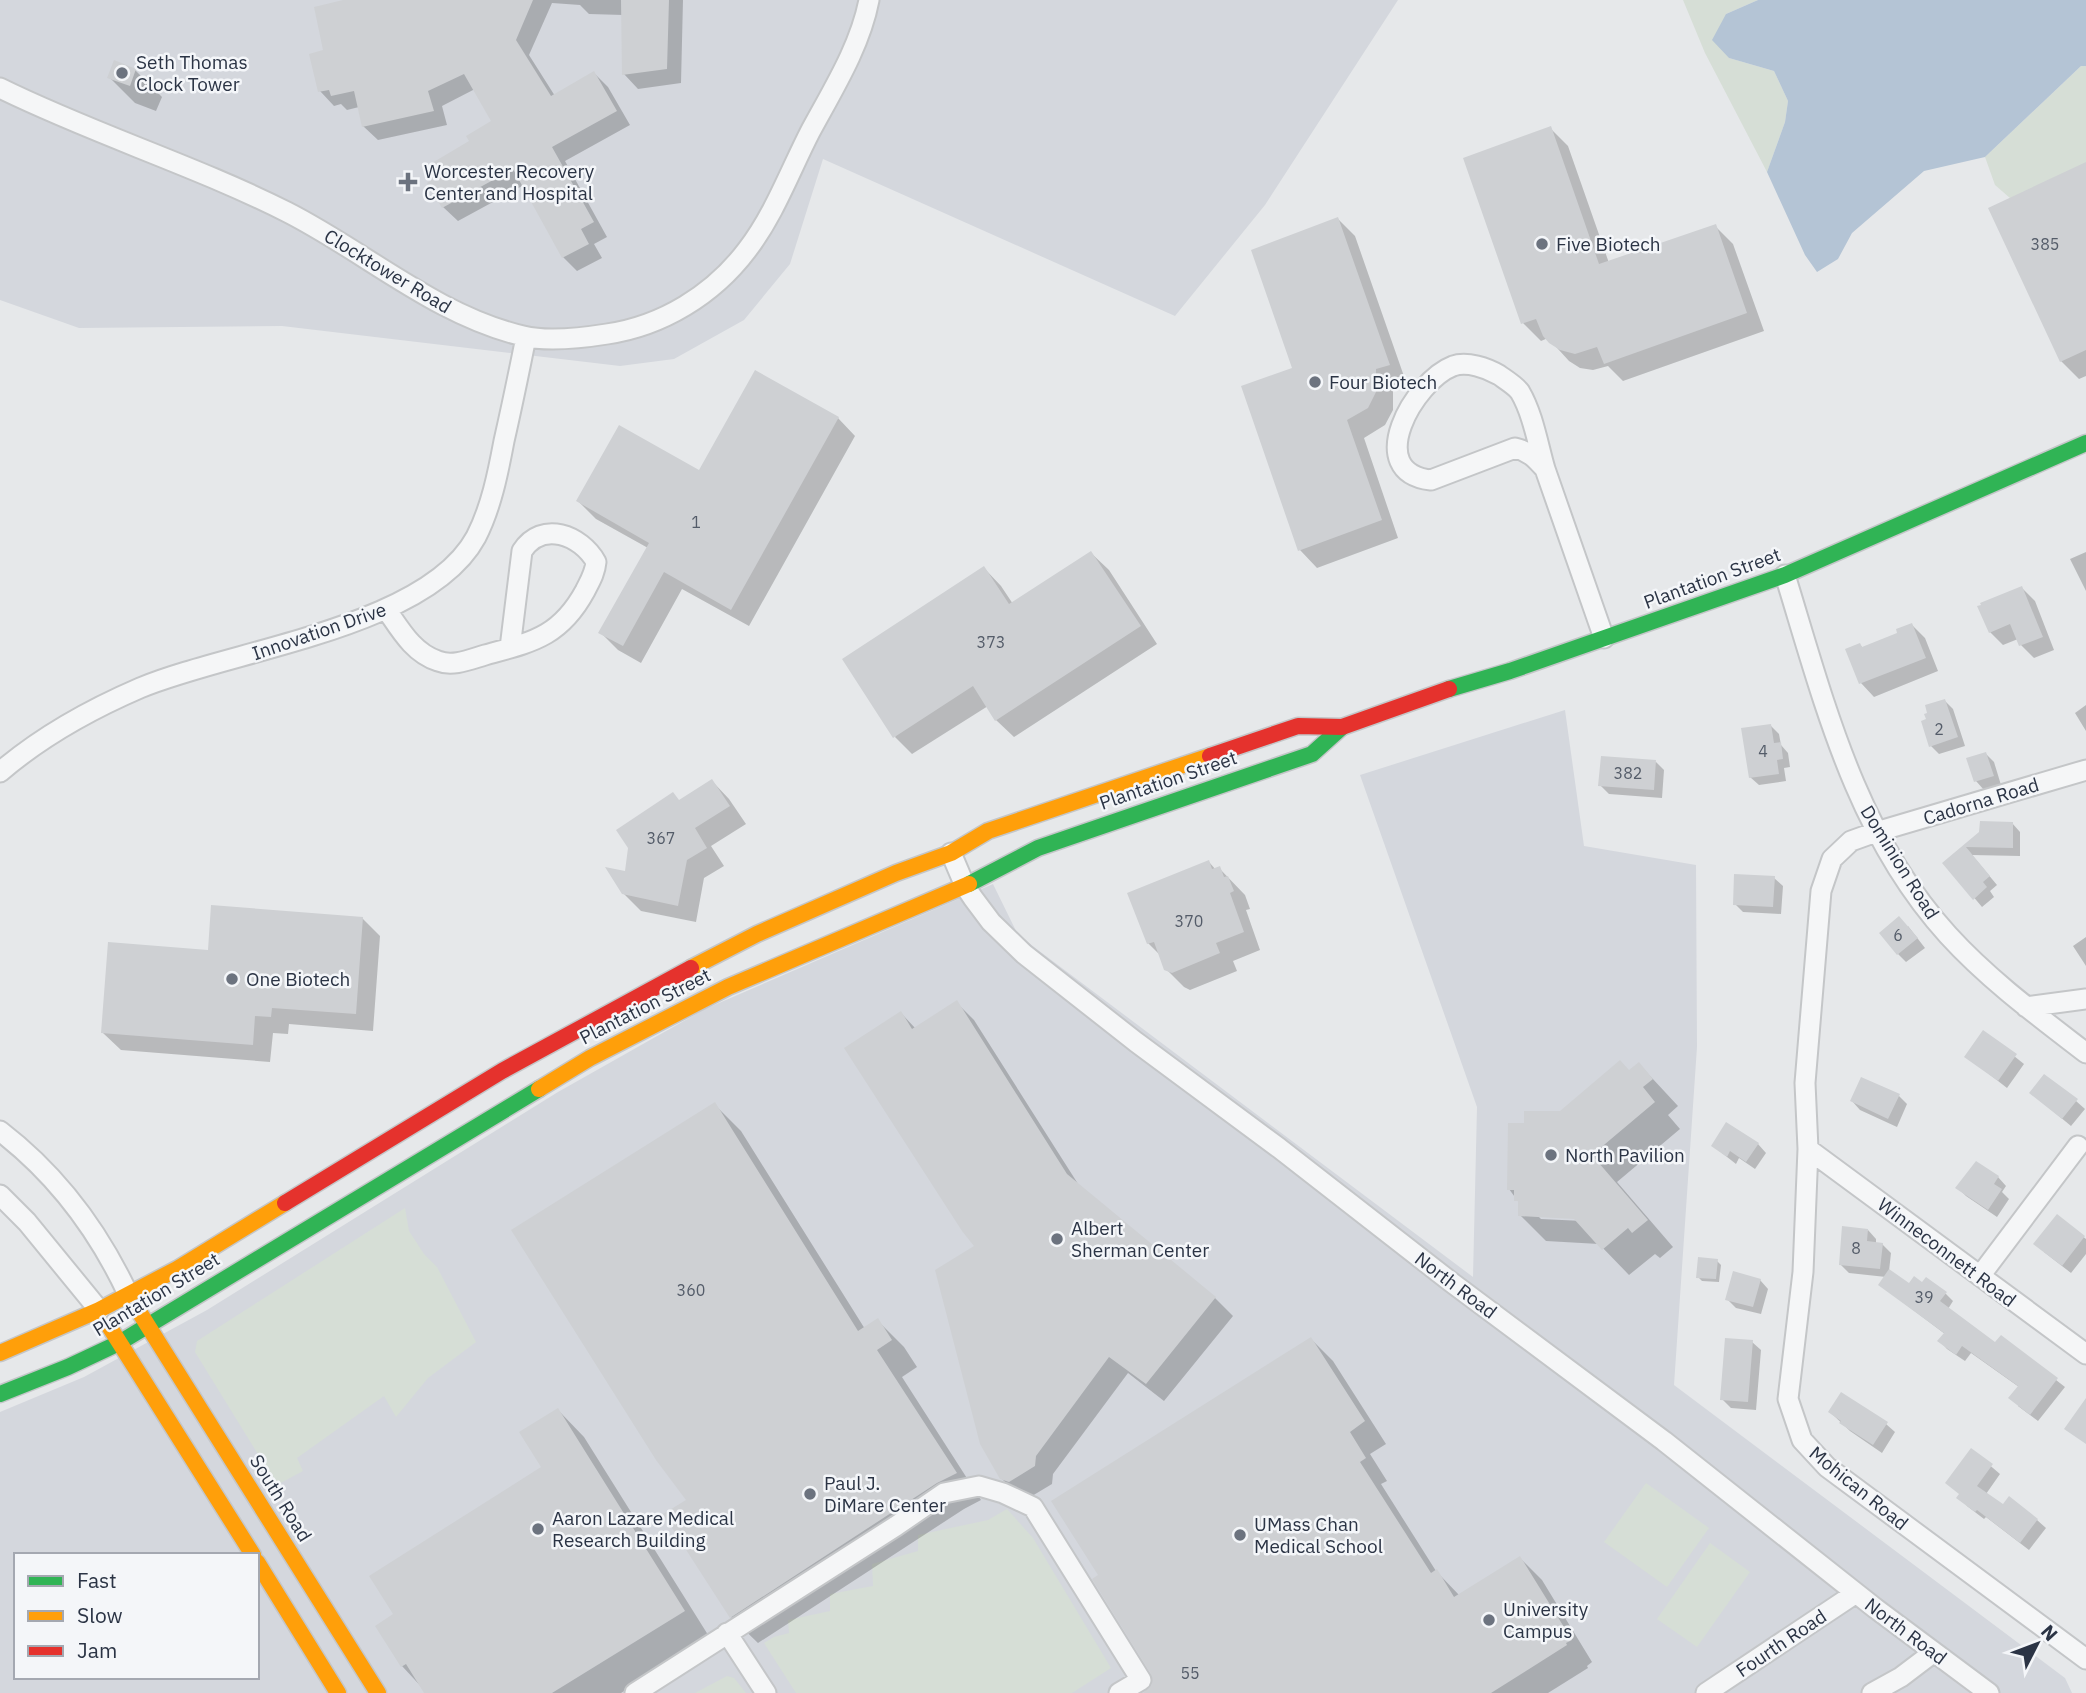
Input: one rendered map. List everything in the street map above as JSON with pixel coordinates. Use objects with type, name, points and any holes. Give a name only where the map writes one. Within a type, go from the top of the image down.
[{"type":"main road","name":"Plantation Street","points":[[0,1353],[99,1310],[177,1269],[502,1071],[635,997],[757,934],[896,873],[951,853],[988,831],[1298,726],[1342,727],[1785,575],[2023,473],[2086,443]]},
{"type":"main road","name":"Plantation Street","points":[[0,1394],[118,1343],[603,1051],[753,975],[965,886],[1038,848],[1312,754],[1342,727]]},
{"type":"main road","name":"South Road","points":[[128,1294],[378,1693]]},
{"type":"main road","points":[[99,1310],[252,1553]]},
{"type":"main road","points":[[259,1565],[338,1693]]},
{"type":"street","name":"Clocktower Road","points":[[0,88],[96,132],[286,211],[431,299],[464,316],[526,337],[570,339],[621,332],[642,326],[686,306],[719,279],[746,251],[849,58],[869,0]]},
{"type":"street","name":"Innovation Drive","points":[[0,772],[58,729],[142,687],[344,625],[407,599],[444,573],[475,539],[484,518],[498,472],[526,337]]},
{"type":"street","points":[[1545,469],[1532,455],[1515,448],[1431,480],[1418,478],[1403,468],[1398,456],[1402,423],[1419,392],[1437,375],[1453,366],[1465,364],[1488,369],[1519,390],[1604,638]]},
{"type":"street","points":[[386,609],[407,639],[420,652],[437,661],[453,663],[535,642],[548,634],[577,607],[596,571],[596,562],[587,548],[578,541],[558,534],[542,535],[522,551],[510,648]]},
{"type":"street","name":"Dominion Road","points":[[1785,575],[1847,768],[1876,832],[1935,920],[1983,970],[2086,1053]]},
{"type":"street","name":"Cadorna Road","points":[[1808,1149],[1805,1083],[1821,891],[1832,859],[1851,841],[1876,832],[2086,770]]},
{"type":"street","name":"North Road","points":[[951,853],[965,886],[991,922],[1024,954],[1440,1274],[1664,1441],[1856,1593],[1989,1693]]},
{"type":"street","points":[[2026,1007],[2086,999]]},
{"type":"street","points":[[0,1131],[36,1162],[88,1221],[111,1256],[128,1294]]},
{"type":"street","points":[[1980,1276],[2078,1146]]},
{"type":"street","name":"Winneconnett Road","points":[[1808,1149],[2086,1354]]},
{"type":"street","name":"Mohican Road","points":[[1808,1149],[1802,1272],[1788,1399],[1802,1440],[1827,1467],[2086,1659]]},
{"type":"street","points":[[0,1195],[27,1222],[99,1310]]},
{"type":"street","points":[[635,1693],[944,1493],[979,1486],[1003,1493],[1033,1507],[1141,1680],[1119,1693]]},
{"type":"street","name":"Fourth Road","points":[[1706,1693],[1856,1593]]},
{"type":"street","points":[[727,1633],[766,1693]]},
{"type":"street","points":[[1872,1693],[1901,1677],[1934,1652]]},
{"type":"shaded area","name":"Worcester Recovery Center and Hospital","points":[[0,0],[1398,0],[1265,205],[1175,316],[823,159],[790,264],[744,320],[674,359],[620,366],[282,326],[79,328],[0,300]]},
{"type":"shaded area","points":[[1683,0],[1758,0],[1726,14],[1729,58],[1774,71],[1788,101],[1785,122],[1767,172],[1705,53]]},
{"type":"shaded area","points":[[2081,66],[2086,66],[2086,174],[2018,205],[1995,185],[1985,157]]},
{"type":"shaded area","points":[[1565,710],[1584,846],[1696,865],[1697,1047],[1674,1385],[2065,1678],[2072,1693],[0,1693],[0,1412],[84,1377],[207,1310],[558,1092],[705,1009],[993,884],[1018,935],[1473,1277],[1477,1107],[1360,775]]},
{"type":"shaded area","points":[[405,1208],[409,1231],[424,1254],[437,1267],[476,1342],[428,1378],[396,1417],[384,1396],[297,1458],[303,1471],[277,1485],[195,1352],[197,1341]]},
{"type":"shaded area","points":[[1646,1483],[1709,1528],[1667,1587],[1604,1542]]},
{"type":"shaded area","points":[[1007,1509],[1033,1538],[1111,1668],[1072,1693],[796,1693],[764,1643],[789,1633],[788,1620],[830,1611],[830,1594],[873,1586],[872,1564],[918,1551],[918,1535],[988,1520]]},
{"type":"shaded area","points":[[1710,1543],[1750,1572],[1697,1647],[1657,1619]]},
{"type":"shaded area","points":[[727,1676],[734,1678],[746,1693],[695,1693]]},
{"type":"water","points":[[1758,0],[2086,0],[2086,66],[2081,66],[1985,157],[1924,171],[1852,233],[1838,259],[1817,272],[1805,255],[1767,172],[1785,122],[1788,101],[1774,71],[1729,58],[1712,40],[1726,14]]},
{"type":"building","name":"Worcester Recovery Center and Hospital","points":[[343,0],[533,0],[516,40],[551,96],[594,71],[617,111],[552,147],[594,222],[581,229],[589,244],[562,258],[513,169],[442,208],[427,183],[439,175],[432,163],[469,141],[466,136],[491,121],[464,74],[428,91],[434,111],[362,127],[354,91],[331,96],[329,90],[318,92],[309,54],[323,50],[314,7]]},
{"type":"building","points":[[621,0],[669,0],[667,69],[622,75]]},
{"type":"building","name":"Seth Thomas Clock Tower","points":[[114,60],[136,69],[130,86],[107,78]]},
{"type":"building","name":"Five Biotech","points":[[1551,126],[1599,264],[1716,224],[1747,313],[1604,364],[1597,347],[1575,354],[1560,350],[1543,336],[1536,319],[1521,324],[1463,158]]},
{"type":"building","points":[[2086,162],[2086,350],[2060,362],[1988,208]]},
{"type":"building","name":"Four Biotech","points":[[1338,217],[1390,365],[1376,369],[1376,392],[1368,408],[1347,420],[1382,520],[1298,551],[1241,386],[1292,368],[1251,250]]},
{"type":"building","points":[[755,370],[839,417],[731,610],[664,572],[623,646],[598,633],[649,543],[576,501],[619,425],[699,470]]},
{"type":"building","points":[[1091,551],[1141,626],[995,721],[973,686],[893,738],[842,659],[984,566],[1009,604]]},
{"type":"building","points":[[2022,586],[2043,637],[2019,646],[2010,624],[1989,633],[1977,606]]},
{"type":"building","points":[[1912,623],[1926,658],[1859,684],[1845,649],[1860,643],[1862,647],[1897,633],[1896,629]]},
{"type":"building","points":[[1945,699],[1958,737],[1929,747],[1921,721],[1926,719],[1925,705]]},
{"type":"building","points":[[1771,724],[1774,743],[1781,742],[1783,759],[1777,760],[1779,774],[1749,778],[1741,728]]},
{"type":"building","points":[[1986,752],[1994,776],[1974,782],[1966,758]]},
{"type":"building","points":[[1601,756],[1656,760],[1654,790],[1598,786]]},
{"type":"building","points":[[712,779],[730,806],[695,828],[707,848],[687,860],[678,906],[622,894],[605,867],[625,871],[628,848],[616,830],[673,792],[679,800]]},
{"type":"building","points":[[1980,821],[2013,822],[2013,848],[1966,847],[1990,876],[1983,882],[1987,887],[1973,900],[1942,863],[1979,832]]},
{"type":"building","points":[[1209,860],[1212,869],[1220,866],[1224,877],[1228,876],[1234,891],[1230,893],[1244,932],[1216,943],[1220,953],[1172,973],[1164,970],[1154,942],[1147,944],[1127,893]]},
{"type":"building","points":[[1734,874],[1775,876],[1773,907],[1733,905]]},
{"type":"building","name":"One Biotech","points":[[211,905],[363,917],[356,1014],[272,1008],[271,1017],[255,1016],[253,1045],[101,1033],[108,942],[208,950]]},
{"type":"building","points":[[1899,916],[1918,938],[1897,955],[1879,933]]},
{"type":"building","name":"Albert Sherman Center","points":[[957,1000],[1067,1174],[1216,1297],[1146,1384],[1109,1357],[1036,1456],[1035,1466],[1009,1482],[1000,1479],[980,1444],[935,1270],[974,1246],[844,1048],[901,1011],[912,1029]]},
{"type":"building","points":[[1983,1030],[2017,1054],[1998,1081],[1964,1057]]},
{"type":"building","name":"North Pavilion","points":[[1620,1060],[1629,1070],[1639,1062],[1653,1079],[1643,1087],[1655,1102],[1592,1155],[1648,1220],[1632,1233],[1628,1228],[1602,1250],[1574,1219],[1518,1216],[1518,1201],[1514,1201],[1514,1190],[1507,1190],[1508,1123],[1524,1123],[1524,1111],[1560,1111]]},
{"type":"building","points":[[2044,1074],[2078,1099],[2062,1119],[2029,1093]]},
{"type":"building","points":[[1861,1077],[1900,1094],[1888,1119],[1850,1101]]},
{"type":"building","points":[[715,1102],[858,1331],[878,1318],[892,1340],[877,1350],[957,1473],[937,1483],[730,1618],[663,1514],[686,1500],[656,1460],[511,1230]]},
{"type":"building","points":[[1726,1122],[1759,1143],[1746,1162],[1730,1151],[1727,1157],[1711,1146]]},
{"type":"building","points":[[1976,1161],[1999,1176],[1994,1184],[2002,1189],[1988,1210],[1955,1188]]},
{"type":"building","points":[[2057,1214],[2085,1236],[2062,1266],[2033,1244]]},
{"type":"building","points":[[1842,1226],[1868,1229],[1867,1241],[1883,1243],[1880,1269],[1839,1265]]},
{"type":"building","points":[[1698,1257],[1718,1259],[1716,1279],[1696,1278]]},
{"type":"building","points":[[1889,1269],[1909,1283],[1914,1276],[1922,1282],[1926,1277],[1947,1292],[1940,1301],[1995,1342],[2001,1335],[2058,1378],[2030,1415],[2008,1398],[2018,1386],[1962,1346],[1956,1355],[1937,1341],[1944,1333],[1878,1285]]},
{"type":"building","points":[[1733,1271],[1761,1279],[1753,1307],[1725,1300]]},
{"type":"building","name":"UMass Chan Medical School","points":[[1311,1337],[1365,1421],[1350,1432],[1366,1458],[1360,1462],[1431,1573],[1437,1569],[1454,1597],[1520,1556],[1572,1640],[1566,1643],[1567,1645],[1491,1693],[1143,1693],[1152,1685],[1151,1674],[1092,1579],[1098,1575],[1051,1501]]},
{"type":"building","points":[[1725,1338],[1753,1340],[1748,1402],[1720,1400]]},
{"type":"building","points":[[1841,1392],[1888,1422],[1873,1445],[1839,1423],[1841,1421],[1828,1412]]},
{"type":"building","points":[[2086,1398],[2086,1444],[2064,1429]]},
{"type":"building","name":"Aaron Lazare Medical Research Building","points":[[558,1408],[685,1611],[552,1693],[424,1693],[406,1664],[401,1667],[375,1626],[393,1614],[369,1576],[541,1467],[519,1432]]},
{"type":"building","points":[[1971,1448],[1993,1464],[1977,1486],[2003,1504],[2009,1496],[2038,1519],[2020,1543],[1977,1510],[1975,1512],[1956,1498],[1959,1494],[1945,1483]]},
{"type":"traffic: fast","points":[[1449,689],[1510,671],[1785,575],[2086,443]]},
{"type":"traffic: fast","points":[[969,884],[1038,848],[1312,754],[1342,727]]},
{"type":"traffic: fast","points":[[0,1394],[119,1343],[539,1089]]},
{"type":"traffic: slow","points":[[691,968],[757,934],[896,873],[951,853],[988,831],[1210,756]]},
{"type":"traffic: slow","points":[[539,1089],[590,1058],[728,987],[969,884]]},
{"type":"traffic: slow","points":[[0,1353],[99,1310],[177,1269],[285,1203]]},
{"type":"traffic: slow","points":[[138,1310],[378,1693]]},
{"type":"traffic: slow","points":[[109,1326],[252,1553]]},
{"type":"traffic: slow","points":[[259,1565],[338,1693]]},
{"type":"traffic: jam","points":[[1210,756],[1298,726],[1342,727],[1449,689]]},
{"type":"traffic: jam","points":[[285,1203],[502,1071],[691,968]]},
{"type":"place","name":"Seth Thomas Clock Tower","points":[[122,73]]},
{"type":"place","name":"Worcester Recovery Center and Hospital","points":[[408,182]]},
{"type":"place","name":"Five Biotech","points":[[1542,244]]},
{"type":"place","name":"Four Biotech","points":[[1315,382]]},
{"type":"place","name":"One Biotech","points":[[232,979]]},
{"type":"place","name":"North Pavilion","points":[[1551,1155]]},
{"type":"place","name":"Albert Sherman Center","points":[[1057,1239]]},
{"type":"place","name":"Paul J. DiMare Center","points":[[810,1494]]},
{"type":"place","name":"Aaron Lazare Medical Research Building","points":[[538,1529]]},
{"type":"place","name":"UMass Chan Medical School","points":[[1240,1535]]},
{"type":"place","name":"University Campus","points":[[1489,1620]]}]
